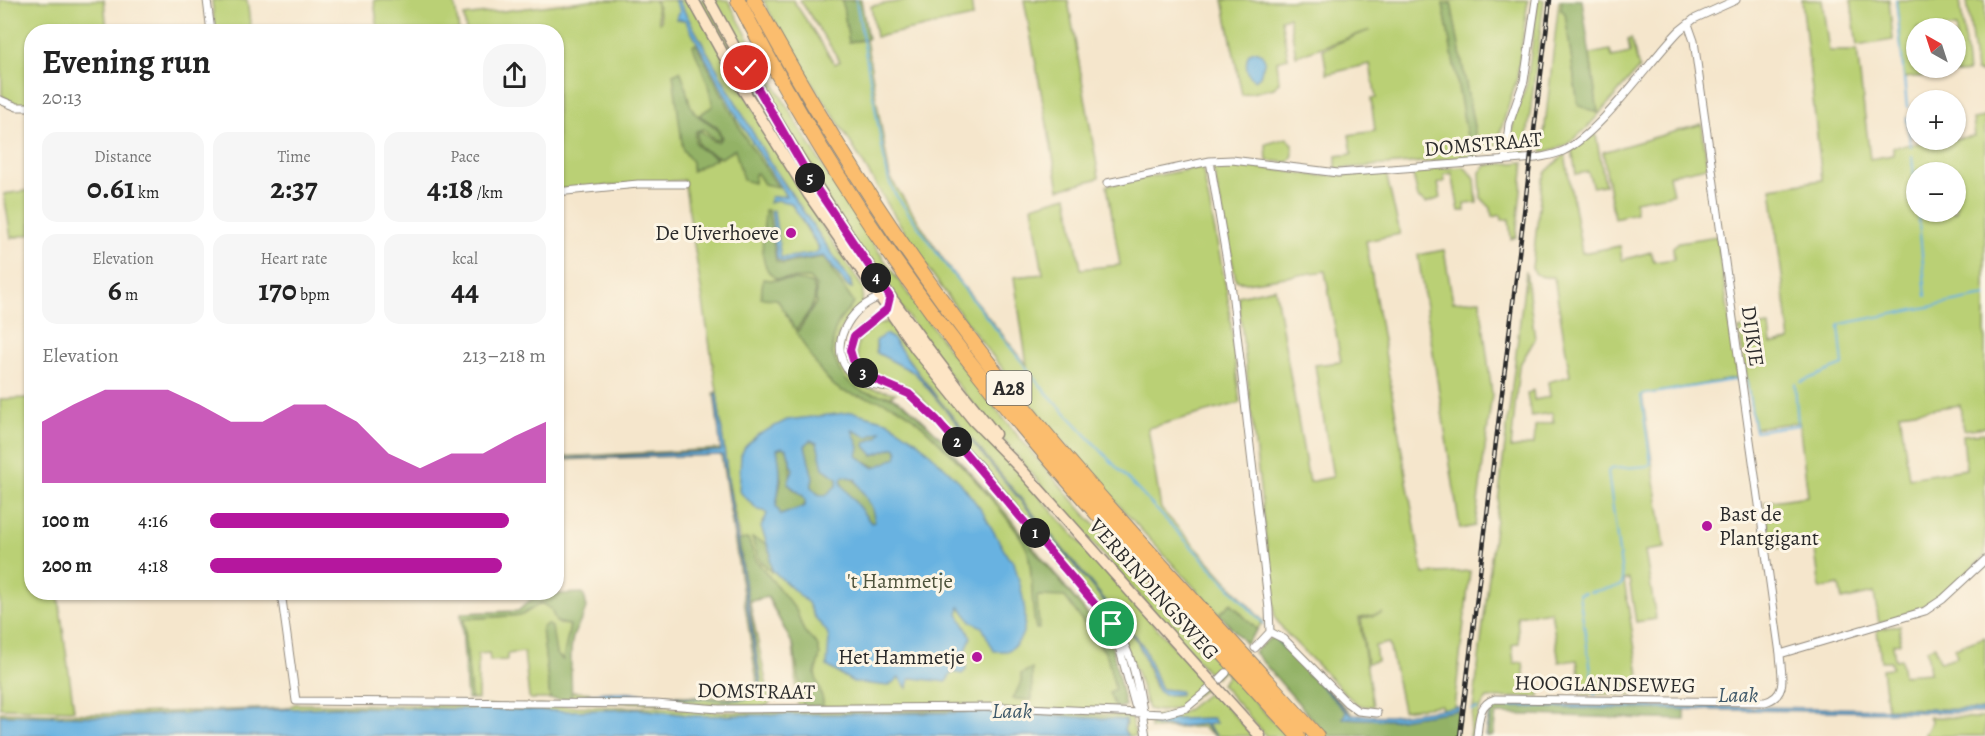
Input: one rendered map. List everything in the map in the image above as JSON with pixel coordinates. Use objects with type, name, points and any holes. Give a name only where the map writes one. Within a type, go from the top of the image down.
[{"type":"highway","name":"A28","points":[[738,0],[806,122],[890,252],[930,309],[1054,464],[1298,736]]},
{"type":"highway","name":"A28","points":[[754,0],[819,116],[882,215],[976,345],[1065,456],[1317,736]]},
{"type":"main road","name":"VERBINDINGSWEG","points":[[693,0],[745,92],[834,234],[1020,468]]},
{"type":"main road","name":"VERBINDINGSWEG","points":[[709,0],[808,174],[884,297],[887,309],[952,395],[1260,736]]},
{"type":"street","points":[[207,0],[210,24]]},
{"type":"street","points":[[1505,160],[1509,124],[1524,81],[1536,0]]},
{"type":"street","name":"DOMSTRAAT","points":[[1107,183],[1210,161],[1232,160],[1338,173],[1547,156],[1572,146],[1596,124],[1688,24],[1736,0]]},
{"type":"street","name":"DIJKJE","points":[[1688,24],[1695,52],[1780,654]]},
{"type":"street","points":[[0,100],[17,107],[24,107]]},
{"type":"street","points":[[1210,161],[1232,293],[1269,609],[1270,632],[1255,648]]},
{"type":"street","points":[[564,191],[638,184],[686,184]]},
{"type":"street","points":[[884,297],[850,320],[842,333],[840,346],[844,365],[864,384],[883,385],[905,391],[937,420],[1117,631],[1128,651],[1143,703],[1141,713],[1146,736]]},
{"type":"street","points":[[883,385],[857,368],[850,350],[857,332],[887,309]]},
{"type":"street","points":[[1780,654],[1925,611],[1943,600],[1985,560]]},
{"type":"street","name":"DOMSTRAAT","points":[[281,600],[296,701],[656,704],[728,709],[1004,707],[1141,713],[1180,711],[1209,689]]},
{"type":"street","points":[[1270,632],[1284,639],[1347,704],[1358,711],[1377,713]]},
{"type":"street","name":"HOOGLANDSEWEG","points":[[1477,736],[1483,706],[1496,699],[1766,702],[1778,697],[1781,691],[1780,654]]},
{"type":"street","points":[[1218,681],[1226,673]]},
{"type":"green space","points":[[0,0],[104,0],[106,24],[24,24],[24,105],[15,104],[2,95]]},
{"type":"green space","points":[[212,0],[247,0],[250,24],[214,24]]},
{"type":"green space","points":[[374,0],[454,0],[458,24],[377,24]]},
{"type":"green space","name":"'t Hammetje","points":[[591,0],[655,0],[659,23],[661,21],[656,0],[676,0],[701,44],[678,0],[691,0],[825,231],[863,288],[862,304],[844,323],[838,336],[837,344],[848,375],[863,387],[896,393],[890,396],[905,404],[925,422],[1003,509],[1106,637],[1125,706],[1106,712],[798,706],[793,645],[767,597],[750,602],[770,702],[766,707],[571,700],[572,692],[737,698],[759,695],[757,698],[763,694],[740,540],[728,480],[717,393],[715,394],[722,449],[721,451],[564,457],[721,449],[714,393],[717,391],[684,180],[564,189],[564,24],[465,24],[464,16]],"holes":[[[721,80],[769,161],[850,280],[852,288],[848,287],[823,255]]]},
{"type":"green space","points":[[695,0],[706,0],[829,213],[823,212]]},
{"type":"green space","points":[[712,0],[728,0],[783,100],[843,198],[907,292],[975,383],[1050,474],[1286,736],[1266,736],[1221,684],[1228,676],[1223,670],[1215,678],[1207,671],[1053,499],[955,382],[845,229]]},
{"type":"green space","points":[[763,0],[793,0],[835,64],[840,61],[800,0],[842,0],[849,42],[866,40],[890,178],[950,270],[1027,365],[1014,277],[1043,274],[1032,206],[1067,196],[1081,269],[1120,265],[1107,185],[1202,167],[1227,292],[1240,403],[1148,428],[1161,509],[1263,621],[1257,630],[1231,603],[1219,614],[1069,449],[998,363],[919,255],[788,45]]},
{"type":"green space","points":[[842,0],[861,0],[868,39],[849,42]]},
{"type":"green space","points":[[909,0],[971,0],[973,17],[876,37],[871,6]]},
{"type":"green space","points":[[1024,0],[1068,0],[1099,177],[1096,179],[1059,189]]},
{"type":"green space","points":[[1223,0],[1528,0],[1517,78],[1495,149],[1479,154],[1451,3],[1443,4],[1471,158],[1336,169],[1336,156],[1352,154],[1349,135],[1375,131],[1371,99],[1376,98],[1370,64],[1327,74],[1323,49],[1370,30],[1296,56],[1289,17],[1281,19],[1288,58],[1277,61],[1279,82],[1274,88],[1242,95]]},
{"type":"green space","points":[[1538,0],[1544,0],[1525,155],[1520,156],[1510,147],[1514,117],[1527,84]]},
{"type":"green space","points":[[1559,0],[1562,0],[1561,10],[1565,12],[1578,105],[1598,113],[1590,54],[1610,50],[1612,57],[1630,53],[1628,40],[1631,38],[1639,68],[1587,128],[1565,146],[1542,153]]},
{"type":"green space","points":[[1562,0],[1582,0],[1598,113],[1578,105],[1565,13],[1561,10]]},
{"type":"green space","points":[[1802,0],[1822,0],[1829,51],[1857,51],[1870,159],[1893,155],[1893,147],[1906,145],[1906,150],[1966,150],[1966,137],[1975,136],[1973,119],[1985,117],[1985,427],[1963,430],[1960,405],[1900,413],[1909,478],[1966,469],[1963,435],[1985,433],[1985,556],[1959,580],[1925,605],[1879,623],[1874,593],[1842,600],[1839,585],[1820,589],[1814,543],[1771,549],[1765,502],[1808,496],[1799,422],[1754,428],[1739,329],[1769,326],[1771,344],[1790,341],[1771,188],[1822,180]]},
{"type":"green space","points":[[1851,0],[1889,0],[1893,40],[1857,46]]},
{"type":"green space","points":[[1896,0],[1960,0],[1962,18],[1906,18],[1906,78],[1904,78]]},
{"type":"green space","points":[[1967,0],[1985,0],[1985,73],[1976,71]]},
{"type":"green space","points":[[1451,3],[1479,154],[1471,158],[1443,4]]},
{"type":"green space","points":[[696,44],[744,136],[778,187],[764,184],[757,173],[754,183],[743,180],[735,149],[721,158],[698,144],[697,134],[700,130],[713,141],[718,142],[722,137],[717,127],[699,115],[713,106],[707,81],[694,49],[693,45]]},
{"type":"green space","points":[[680,71],[694,112],[717,130],[720,139],[715,140],[704,129],[696,131],[697,145],[717,158],[692,171],[692,162],[683,150],[673,74]]},
{"type":"green space","points":[[1702,124],[1707,167],[1669,175],[1673,194],[1635,201],[1636,213],[1614,218],[1603,152]]},
{"type":"green space","points":[[1592,133],[1596,135],[1605,185],[1593,187],[1588,172],[1576,174],[1572,150]]},
{"type":"green space","points":[[1287,138],[1292,143],[1293,155],[1289,162],[1267,161],[1266,144]]},
{"type":"green space","points":[[1565,154],[1582,253],[1620,246],[1622,260],[1651,252],[1654,262],[1674,259],[1673,247],[1679,242],[1717,236],[1738,378],[1642,395],[1665,548],[1645,551],[1656,619],[1636,622],[1629,579],[1624,580],[1642,694],[1582,694],[1577,660],[1559,662],[1551,611],[1517,616],[1519,643],[1512,645],[1514,663],[1523,662],[1525,684],[1538,683],[1539,697],[1487,698],[1479,710],[1475,736],[1469,736],[1473,711],[1477,708],[1473,708],[1526,271],[1535,339],[1519,366],[1511,448],[1534,444],[1535,426],[1554,422],[1552,413],[1531,416],[1527,394],[1533,390],[1534,400],[1550,397],[1548,382],[1570,376],[1554,277],[1538,275],[1532,268],[1542,181],[1546,172]]},
{"type":"green space","points":[[1524,162],[1516,237],[1511,239],[1509,219],[1502,220],[1501,215],[1492,217],[1491,208],[1481,198],[1480,172],[1487,165]]},
{"type":"green space","points":[[1249,166],[1319,176],[1386,173],[1400,234],[1366,241],[1423,574],[1470,571],[1454,708],[1442,710],[1441,705],[1403,710],[1389,643],[1375,646],[1377,661],[1367,663],[1361,619],[1383,613],[1359,618],[1373,706],[1360,705],[1350,698],[1286,633],[1275,618],[1238,296],[1275,288],[1309,482],[1333,477],[1315,365],[1341,362],[1325,271],[1246,283],[1236,280],[1213,168]]},
{"type":"green space","points":[[1464,167],[1475,178],[1477,203],[1464,204],[1465,211],[1459,211],[1452,173],[1444,175],[1445,181],[1438,184],[1441,198],[1426,203],[1418,198],[1413,174],[1416,170]]},
{"type":"green space","points":[[24,191],[24,235],[11,238],[4,194]]},
{"type":"green space","points":[[765,210],[768,210],[776,261],[782,264],[823,257],[854,303],[839,321],[834,333],[832,353],[846,380],[863,392],[888,396],[905,404],[940,437],[1106,637],[1112,646],[1125,706],[1118,708],[1114,705],[1109,692],[1115,689],[1107,655],[1065,597],[1037,596],[1039,629],[1036,629],[1028,553],[1009,522],[972,477],[931,435],[902,410],[845,392],[831,383],[818,367],[797,333],[816,303],[816,286],[809,278],[777,279],[765,266],[762,248]]},
{"type":"green space","points":[[1444,250],[1453,302],[1480,300],[1492,394],[1475,526],[1460,529],[1418,255]]},
{"type":"green space","points":[[763,279],[797,280],[813,285],[815,298],[796,331],[777,299],[761,298]]},
{"type":"green space","points":[[886,322],[895,326],[1018,473],[1201,677],[1199,679],[1207,687],[1187,702],[1172,709],[1157,711],[1148,709],[1137,672],[1113,623],[1008,495],[916,392],[875,375],[860,362],[857,353],[859,340],[873,326]],"holes":[[[883,335],[892,338],[940,401],[1143,646],[1161,689],[1179,691],[1179,695],[1173,695],[1155,687],[1138,642],[915,373],[876,352],[876,343]]]},
{"type":"green space","points":[[24,398],[24,600],[59,600],[74,710],[0,708],[0,399]]},
{"type":"green space","points":[[856,430],[868,437],[881,431],[878,437],[866,442],[873,455],[895,447],[898,451],[896,459],[875,466],[857,456],[858,447],[851,431]]},
{"type":"green space","points":[[810,440],[817,443],[823,468],[837,478],[838,485],[825,496],[818,494],[811,487],[813,478],[805,446]]},
{"type":"green space","points":[[782,447],[787,449],[789,455],[791,487],[804,497],[806,503],[800,509],[781,515],[776,506],[781,480],[777,449]]},
{"type":"green space","points":[[714,453],[721,454],[761,692],[759,695],[721,455],[564,460]]},
{"type":"green space","points":[[846,475],[865,495],[876,522],[871,523],[842,485],[841,479]]},
{"type":"green space","points":[[752,538],[766,543],[771,555],[771,572],[758,558]]},
{"type":"green space","points":[[748,539],[756,560],[796,610],[804,631],[817,644],[820,655],[815,674],[823,706],[803,706],[794,647],[768,597],[748,600],[739,540]]},
{"type":"green space","points":[[582,593],[586,605],[584,615],[573,637],[571,700],[550,699],[542,628],[547,624],[552,627],[556,654],[563,660],[570,625],[556,622],[551,609],[541,603],[522,615],[464,619],[471,699],[467,699],[461,613],[518,611],[530,600],[564,600],[564,594]]},
{"type":"green space","points":[[541,603],[551,609],[559,624],[570,625],[564,660],[556,654],[551,627],[542,628],[550,699],[531,699],[529,697],[524,652],[507,654],[507,660],[490,661],[489,653],[478,654],[478,699],[471,699],[464,619],[522,615]]},
{"type":"green space","points":[[1231,603],[1257,630],[1246,644],[1219,614]]},
{"type":"green space","points":[[1900,625],[1900,643],[1893,644],[1895,660],[1901,659],[1903,675],[1930,673],[1927,649],[1935,646],[1940,662],[1957,657],[1955,648],[1985,637],[1985,710],[1887,708],[1882,669],[1892,668],[1891,661],[1881,661],[1877,630]]},
{"type":"green space","points":[[1276,637],[1353,715],[1277,640],[1346,712],[1343,718],[1392,720],[1459,710],[1456,736],[1327,736],[1254,652],[1269,639]]},
{"type":"green space","points":[[1032,668],[1032,700],[1013,699],[1021,682],[1021,674]]},
{"type":"green space","points":[[1211,691],[1254,736],[1217,736],[1206,725],[1212,718],[1153,720],[1152,725],[1175,727],[1203,724],[1215,736],[1202,727],[1151,729],[1149,720],[1152,717],[1184,712]]},
{"type":"green space","points":[[295,704],[656,707],[719,712],[1004,710],[1130,716],[1136,736],[1128,736],[1124,730],[1126,724],[1059,715],[998,712],[695,716],[639,709],[570,711],[336,707],[111,717],[0,715],[0,712],[99,714],[287,708]]},
{"type":"green space","points":[[1496,707],[1685,709],[1685,720],[1496,714],[1493,736],[1487,736],[1491,710]]},
{"type":"green space","points":[[1929,717],[1985,718],[1985,736],[1924,736],[1932,721]]},
{"type":"water","points":[[674,0],[678,0],[769,161],[850,280],[852,288],[848,287],[824,256],[783,262],[777,259],[771,210],[774,211],[781,258],[817,253],[819,247],[791,203],[776,200],[769,203],[771,197],[786,196],[741,124],[685,20],[676,19],[680,11]]},
{"type":"water","points":[[1255,51],[1262,54],[1265,60],[1260,76],[1255,80],[1249,75],[1247,60],[1249,53]]},
{"type":"water","points":[[885,334],[892,338],[940,402],[1143,646],[1161,689],[1180,691],[1180,694],[1164,695],[1158,691],[1138,642],[915,373],[877,353],[876,341]]},
{"type":"water","points":[[717,393],[728,480],[763,696],[753,697],[761,694],[722,455],[564,459],[721,451],[715,394]]},
{"type":"water","points":[[853,412],[887,421],[917,441],[960,482],[982,511],[1008,557],[1014,562],[1025,610],[1025,623],[1017,644],[1007,651],[994,651],[982,627],[972,622],[960,607],[958,614],[971,637],[965,653],[966,670],[962,674],[952,672],[946,682],[913,678],[909,680],[907,688],[899,678],[888,686],[853,682],[827,666],[829,639],[827,632],[814,616],[808,603],[772,570],[771,555],[761,527],[767,514],[758,510],[739,491],[741,455],[745,447],[757,435],[787,420]],"holes":[[[852,430],[868,437],[881,431],[878,437],[866,442],[865,446],[873,455],[895,447],[898,451],[896,458],[874,468],[857,456],[859,447]],[[810,440],[817,443],[823,468],[837,478],[837,485],[825,496],[818,494],[811,487],[813,478],[805,446]],[[782,447],[787,449],[793,470],[788,483],[803,495],[805,502],[805,506],[781,515],[776,506],[780,478],[777,449]],[[844,476],[855,479],[872,508],[875,522],[871,523],[842,485],[841,479]]]},
{"type":"water","points":[[1276,640],[1351,715],[1390,716],[1460,707],[1459,710],[1392,720],[1343,718],[1346,712]]},
{"type":"water","points":[[624,692],[727,700],[586,695]]},
{"type":"water","points":[[1506,704],[1985,710],[1985,713],[1496,707],[1491,710],[1485,736],[1490,707]]},
{"type":"water","points":[[336,707],[570,711],[639,709],[695,716],[998,712],[1126,720],[1124,730],[1128,736],[0,736],[0,715],[111,717]]},
{"type":"water","points":[[1212,718],[1216,723],[1206,725],[1217,736],[1203,724],[1175,727],[1152,725],[1153,720]]},
{"type":"waterway","points":[[856,0],[884,158],[889,181],[895,194],[947,267],[1044,390],[1264,624]]},
{"type":"waterway","points":[[1896,0],[1906,97]]},
{"type":"waterway","points":[[1912,157],[1913,162]]},
{"type":"waterway","points":[[1919,222],[1926,296]]},
{"type":"waterway","points":[[1801,382],[1843,365],[1839,326],[1841,324],[1985,296]]},
{"type":"waterway","points":[[1746,378],[1755,431],[1798,425],[1795,384]]},
{"type":"waterway","points":[[1590,592],[1620,586],[1623,582],[1608,472],[1610,469],[1648,466],[1651,463],[1641,395],[1739,379]]},
{"type":"waterway","points":[[1585,593],[1579,594],[1595,696]]},
{"type":"waterway","name":"Laak","points":[[1472,710],[1477,709]]},
{"type":"railway","points":[[1460,736],[1550,0]]},
{"type":"place","name":"De Uiverhoeve","points":[[791,233]]},
{"type":"place","name":"Bast de Plantgigant","points":[[1707,526]]},
{"type":"place","name":"Het Hammetje","points":[[977,657]]},
{"type":"route","points":[[746,68],[813,183],[890,297],[887,309],[860,328],[852,340],[850,350],[857,368],[883,385],[905,391],[937,420],[1100,613],[1112,624]]}]
